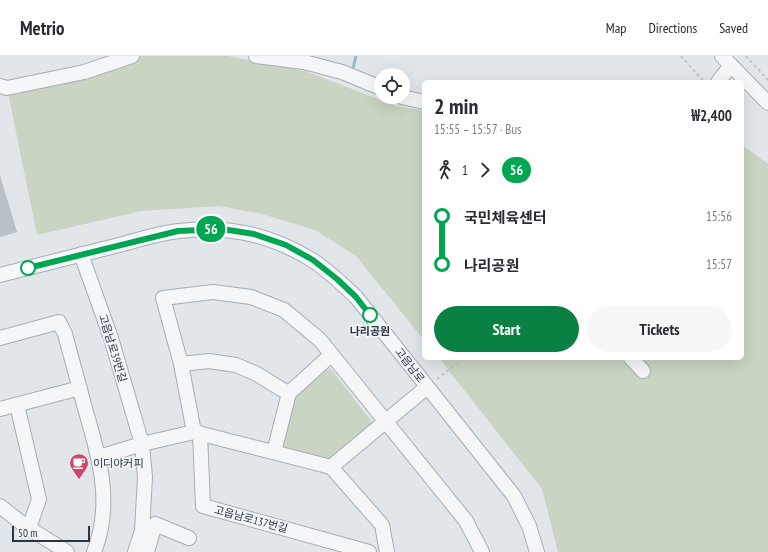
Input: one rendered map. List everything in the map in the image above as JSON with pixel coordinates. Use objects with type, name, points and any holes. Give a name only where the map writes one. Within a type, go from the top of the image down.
[{"type":"street","points":[[0,86],[6,88],[84,72],[132,56]]},
{"type":"street","points":[[256,56],[304,62],[342,72],[374,85]]},
{"type":"street","points":[[719,80],[727,61],[768,102]]},
{"type":"street","points":[[410,99],[422,102]]},
{"type":"street","name":"고읍남로","points":[[0,275],[178,231],[222,229],[254,234],[286,245],[313,260],[337,279],[356,297],[514,496],[529,526],[537,552]]},
{"type":"street","name":"고읍남로39번길","points":[[81,254],[111,338],[142,444],[145,477],[142,531],[136,552]]},
{"type":"street","name":"고읍남로137번길","points":[[369,552],[204,506],[197,432],[181,364],[163,298],[213,292],[251,297],[284,310],[320,340],[466,521],[482,552]]},
{"type":"street","points":[[0,338],[59,322],[65,334],[99,457],[104,493],[101,526],[94,552]]},
{"type":"street","points":[[274,452],[289,393],[331,355]]},
{"type":"street","points":[[633,360],[643,371]]},
{"type":"street","points":[[181,364],[209,361],[236,365],[257,374],[289,393]]},
{"type":"street","points":[[331,467],[427,387]]},
{"type":"street","points":[[0,408],[17,405],[80,388]]},
{"type":"street","points":[[17,405],[39,499],[29,528]]},
{"type":"street","points":[[99,457],[142,444],[197,432],[331,467],[382,525],[387,552]]},
{"type":"street","points":[[0,506],[29,528],[67,552]]},
{"type":"street","points":[[147,552],[155,524],[189,538]]},
{"type":"path","points":[[681,56],[702,80]]},
{"type":"path","points":[[746,56],[768,80]]},
{"type":"path","points":[[427,387],[461,360]]},
{"type":"green space","name":"나리공원","points":[[132,56],[228,56],[305,71],[374,98],[374,104],[391,104],[422,111],[422,338],[356,256],[315,230],[262,214],[219,206],[141,211],[37,235],[7,88]]},
{"type":"green space","points":[[744,146],[768,164],[768,552],[558,552],[542,489],[441,360],[744,360]]},
{"type":"green space","points":[[330,368],[375,426],[332,459],[283,447],[294,395]]},
{"type":"building","points":[[0,175],[17,232],[0,237]]},
{"type":"waterway","points":[[353,68],[356,56]]},
{"type":"bus line","name":"56","points":[[28,268],[178,231],[222,229],[254,234],[286,245],[313,260],[337,279],[356,297],[370,315]]},
{"type":"place","name":"나리공원","points":[[370,315]]},
{"type":"place","name":"이디야커피","points":[[79,480]]}]
